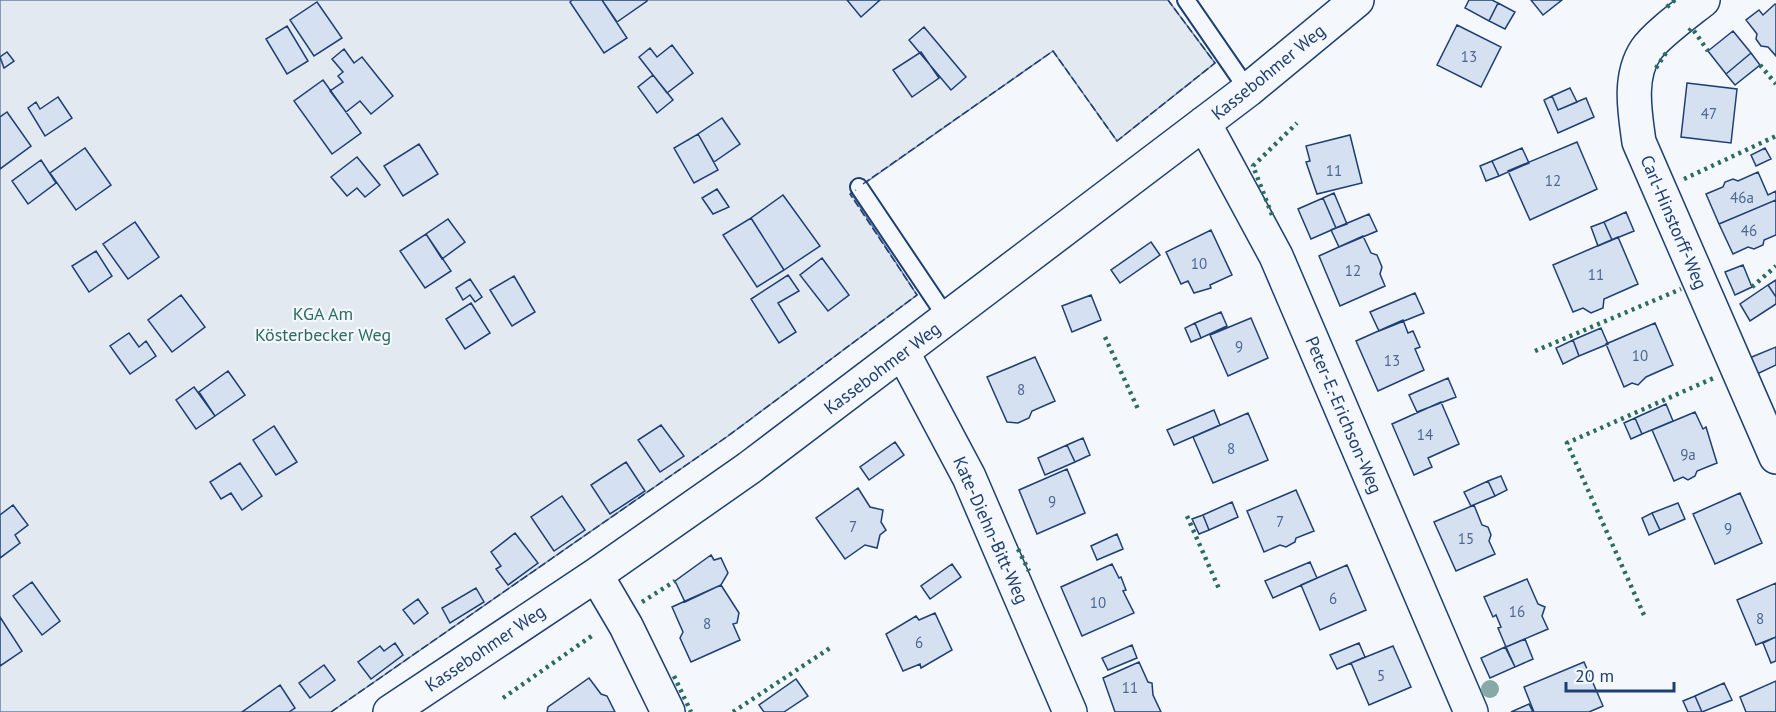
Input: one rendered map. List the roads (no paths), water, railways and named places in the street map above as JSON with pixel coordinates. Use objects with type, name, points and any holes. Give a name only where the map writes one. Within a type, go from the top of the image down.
[{"type":"street","name":"Kassebohmer Weg","points":[[390,712],[596,575],[749,468],[1248,90],[1357,0]]},
{"type":"street","name":"Carl-Hinstorff-Weg","points":[[1703,0],[1646,50],[1635,81],[1634,109],[1639,142],[1776,457]]},
{"type":"street","name":"Peter-E.-Erichson-Weg","points":[[1204,123],[1276,255],[1471,712]]},
{"type":"street","name":"Kate-Diehn-Bitt-Weg","points":[[903,353],[969,477],[1070,712]]},
{"type":"street","points":[[596,575],[626,626],[668,712]]},
{"type":"lane","points":[[1186,0],[1248,90]]},
{"type":"lane","points":[[860,187],[948,318]]},
{"type":"park label","name":"KGA Am Kösterbecker Weg","points":[[323,323]]}]
